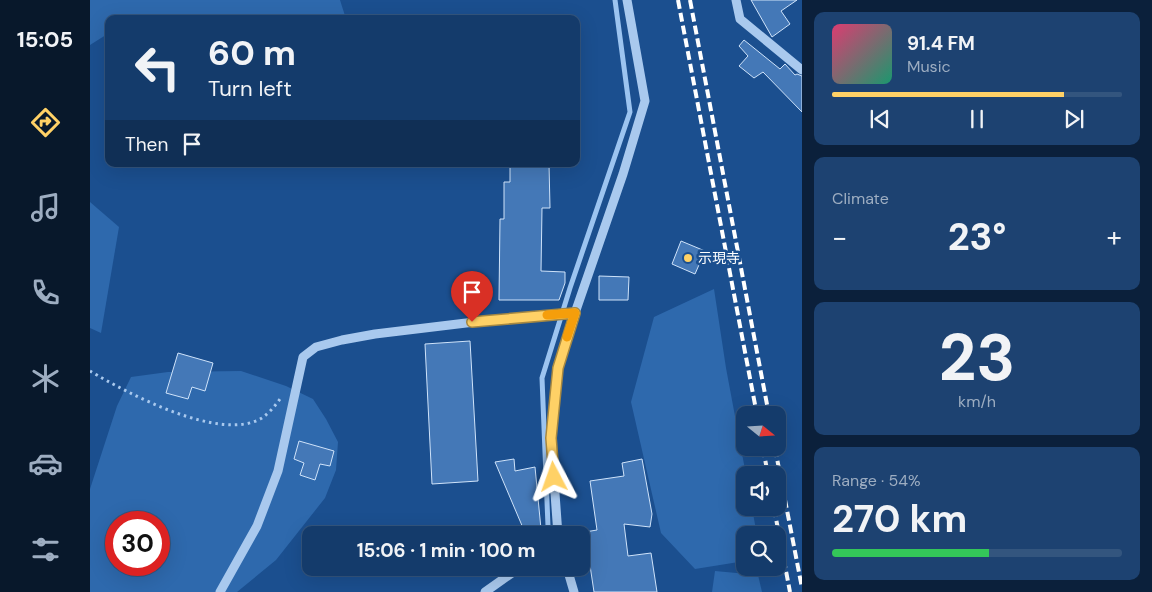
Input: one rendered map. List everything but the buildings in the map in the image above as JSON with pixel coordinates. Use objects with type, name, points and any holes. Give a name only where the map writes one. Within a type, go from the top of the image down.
[{"type":"street","points":[[557,526],[551,438],[558,368],[573,313],[623,174],[645,101],[628,0]]},
{"type":"street","points":[[736,0],[740,19],[802,70]]},
{"type":"street","points":[[220,592],[257,526],[278,471],[303,357],[316,347],[375,334],[491,320],[573,313]]},
{"type":"street","points":[[485,592],[508,576]]},
{"type":"street","points":[[569,576],[574,592]]},
{"type":"path","points":[[90,372],[121,389],[185,417],[218,423],[243,424],[261,418],[274,407],[283,394]]},
{"type":"shaded area","points":[[90,0],[340,0],[345,15],[105,15],[105,36],[90,45]]},
{"type":"shaded area","points":[[90,202],[119,227],[101,333],[90,328]]},
{"type":"shaded area","points":[[714,289],[736,422],[736,456],[742,456],[744,466],[736,466],[736,516],[753,516],[755,526],[736,526],[736,562],[695,569],[661,533],[631,402],[654,317]]},
{"type":"shaded area","points":[[241,371],[286,386],[313,399],[338,442],[336,470],[325,498],[276,560],[237,592],[90,592],[90,489],[117,406],[131,377],[168,372]]},
{"type":"shaded area","points":[[715,571],[736,573],[736,576],[758,576],[762,592],[712,592]]},
{"type":"waterway","points":[[548,526],[542,378],[570,288],[630,112],[615,0]]},
{"type":"railway","points":[[678,0],[755,406]]},
{"type":"railway","points":[[690,0],[767,406]]},
{"type":"railway","points":[[764,456],[766,466]]},
{"type":"railway","points":[[777,456],[802,588]]},
{"type":"railway","points":[[776,516],[790,592]]},
{"type":"slow traffic","points":[[547,315],[575,313],[567,337]]},
{"type":"place","name":"示現寺","points":[[688,258]]},
{"type":"route","points":[[472,322],[575,313],[558,368],[551,438],[554,477]]}]
